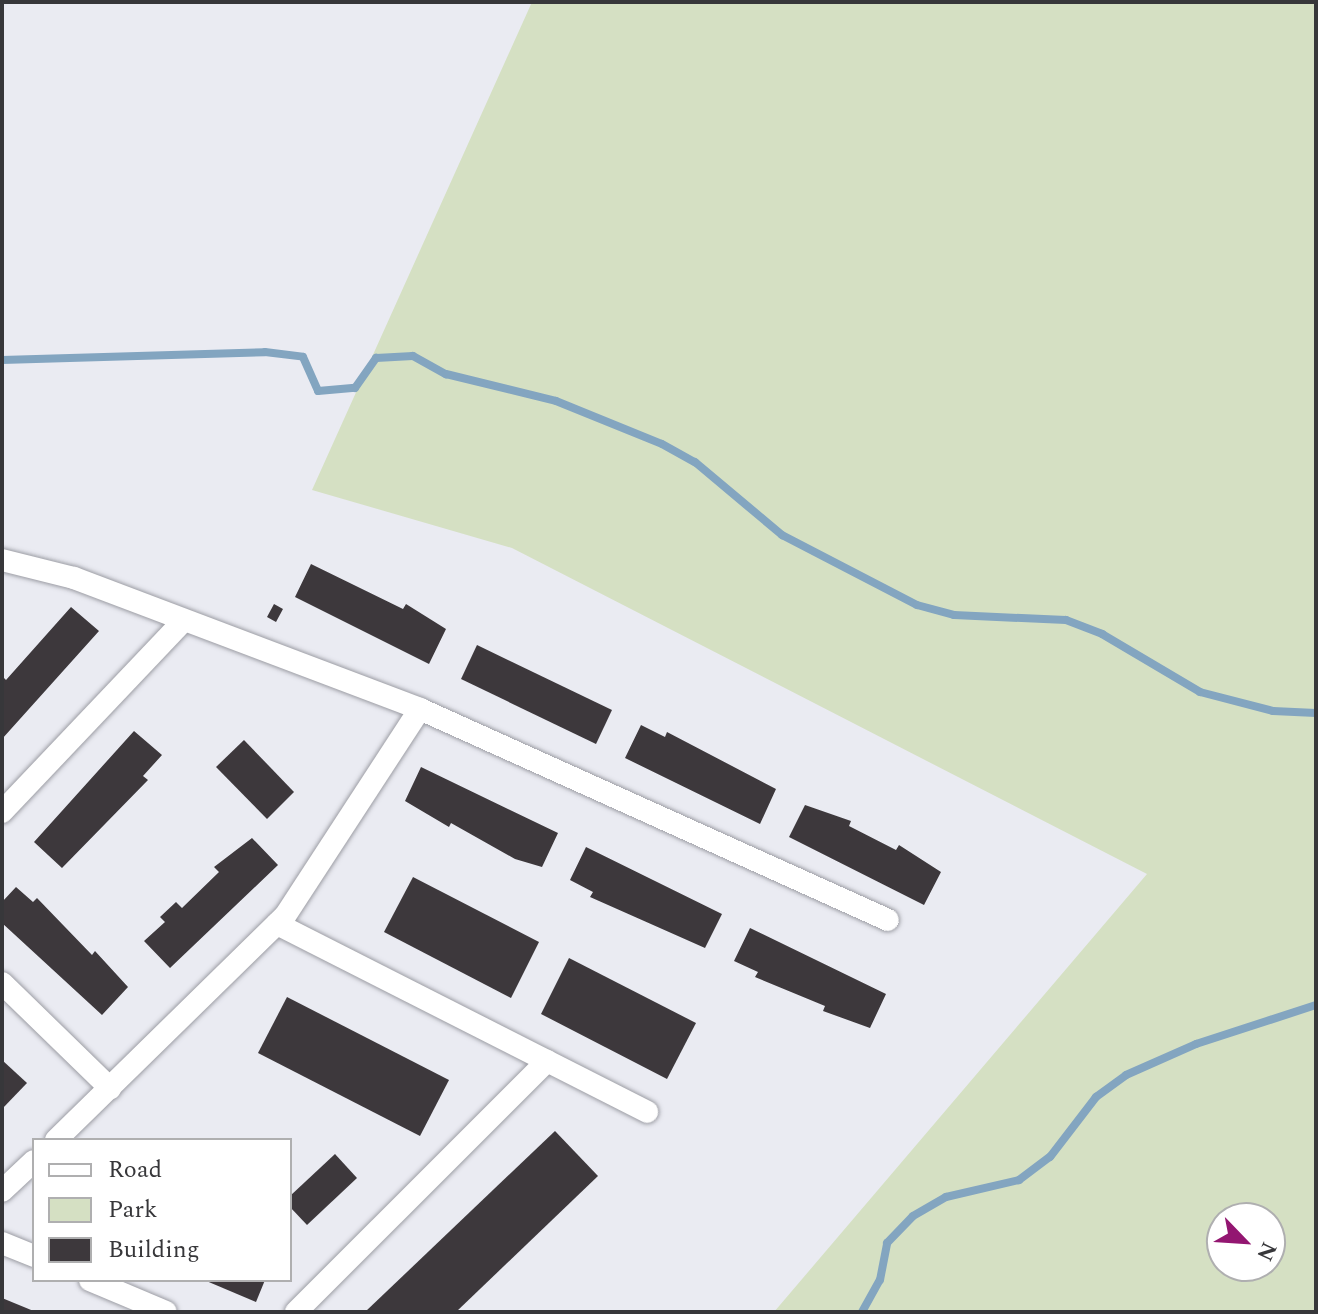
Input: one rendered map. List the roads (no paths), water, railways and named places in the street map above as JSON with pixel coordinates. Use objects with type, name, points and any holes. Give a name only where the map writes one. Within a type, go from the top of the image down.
[{"type":"street","points":[[2,560],[74,578],[420,709],[888,920]]},
{"type":"street","points":[[2,812],[183,621]]},
{"type":"street","points":[[58,1138],[277,924],[420,709]]},
{"type":"street","points":[[277,924],[647,1112]]},
{"type":"street","points":[[2,983],[110,1088]]},
{"type":"street","points":[[296,1312],[547,1061]]},
{"type":"street","points":[[2,1191],[32,1163]]},
{"type":"street","points":[[2,1243],[32,1255]]},
{"type":"street","points":[[95,1282],[166,1312]]},
{"type":"waterway","points":[[2,360],[265,352],[303,357],[318,391],[355,388],[376,358],[413,356],[446,374],[556,401],[662,444],[695,462],[782,535],[917,605],[954,615],[1066,620],[1102,634],[1200,692],[1273,711],[1316,713]]},
{"type":"waterway","points":[[862,1312],[880,1280],[887,1243],[913,1216],[946,1197],[1019,1180],[1050,1157],[1096,1097],[1126,1075],[1196,1044],[1316,1005]]}]
